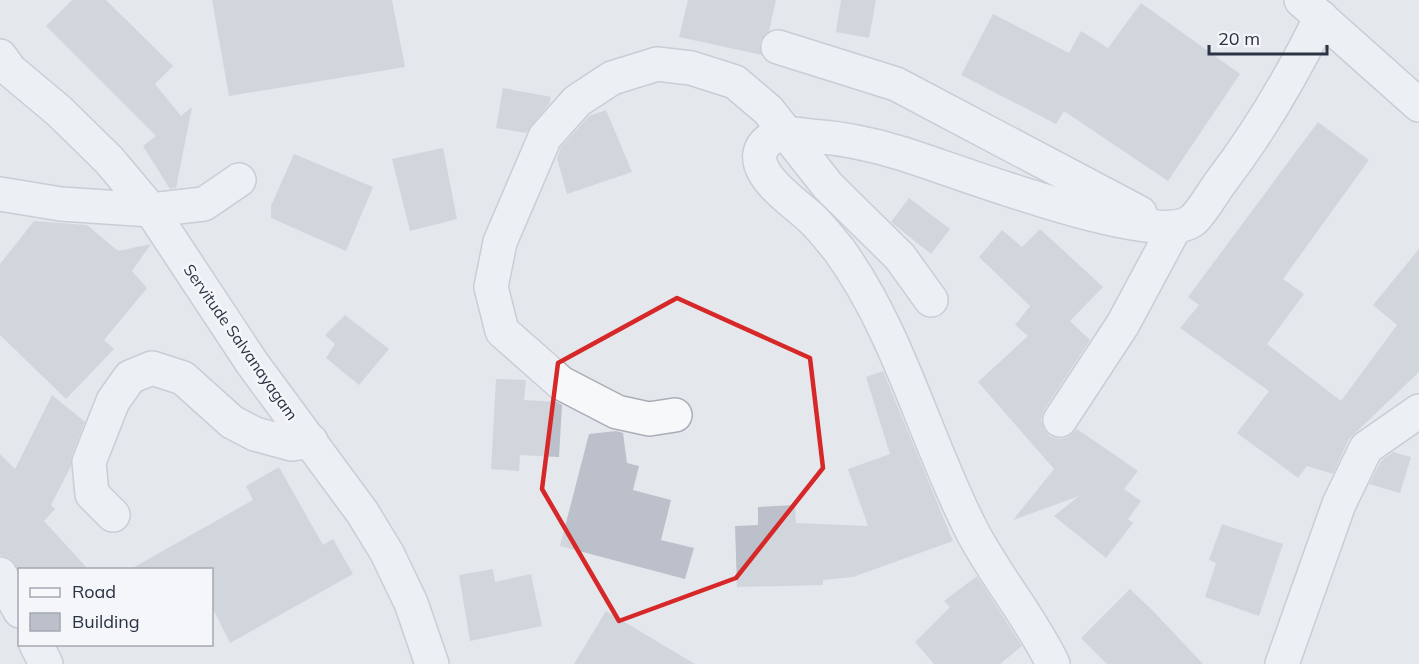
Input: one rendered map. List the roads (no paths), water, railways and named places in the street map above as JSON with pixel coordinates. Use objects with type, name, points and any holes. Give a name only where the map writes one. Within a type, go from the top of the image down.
[{"type":"street","points":[[1053,664],[972,531],[898,359],[862,286],[839,251],[813,219],[765,174],[759,160],[762,149],[773,137],[785,134],[840,138],[899,152],[1035,199],[1101,215],[1169,226],[1192,221],[1231,169],[1279,98],[1311,9],[1419,105]]},
{"type":"street","points":[[778,47],[896,84],[1169,226]]},
{"type":"street","name":"Servitude Salvanayagam","points":[[0,56],[10,70],[59,111],[110,160],[152,210],[252,363],[362,512],[387,553],[411,603],[432,664]]},
{"type":"street","points":[[675,415],[649,419],[617,412],[561,383],[502,332],[490,287],[500,242],[545,137],[577,101],[612,78],[657,64],[691,68],[735,82],[768,110],[828,186],[900,257],[931,300]]},
{"type":"street","points":[[0,194],[61,204],[152,210],[204,204],[240,180]]},
{"type":"street","points":[[1060,420],[1123,324],[1169,226]]},
{"type":"street","points":[[113,515],[92,494],[89,462],[112,401],[130,377],[152,368],[183,378],[232,422],[255,434],[292,444],[311,441]]},
{"type":"street","points":[[1282,664],[1339,504],[1366,448],[1419,411]]},
{"type":"street","points":[[0,574],[18,607]]},
{"type":"street","points":[[37,646],[46,664]]}]
